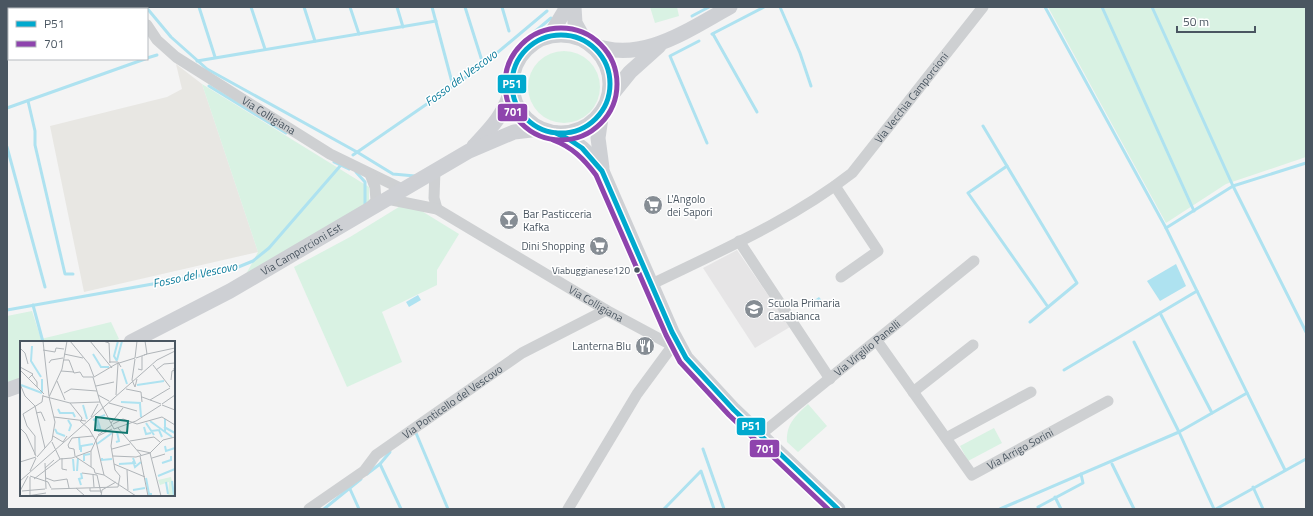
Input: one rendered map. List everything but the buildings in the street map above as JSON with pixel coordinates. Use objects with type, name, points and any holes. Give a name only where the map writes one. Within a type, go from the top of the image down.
[{"type":"main road","points":[[469,151],[498,118],[508,103],[514,69],[521,55],[532,44],[552,32],[567,7]]},
{"type":"main road","points":[[574,7],[575,23],[586,41],[602,56],[608,70],[610,85],[598,138],[602,171]]},
{"type":"main road","points":[[545,37],[562,35],[586,41],[612,51],[625,52],[638,50],[664,42],[730,7]]},
{"type":"main road","points":[[556,133],[568,133],[582,128],[595,120],[622,80],[664,42]]},
{"type":"main road","points":[[511,88],[520,113],[531,124],[540,129],[568,138],[586,150],[602,171],[652,284],[675,343],[698,373],[760,435],[838,509]]},
{"type":"main road","points":[[469,151],[514,132],[540,129]]},
{"type":"main road","name":"Via Camporcioni Est","points":[[133,341],[230,291],[469,151]]},
{"type":"main road","points":[[7,390],[20,385]]},
{"type":"street","name":"Via Vecchia Camporcioni","points":[[652,284],[780,221],[835,186],[852,173],[983,7]]},
{"type":"street","name":"Via Colligiana","points":[[148,26],[157,40],[176,57],[290,130],[330,154],[402,189]]},
{"type":"street","points":[[436,170],[434,198],[437,209]]},
{"type":"street","points":[[366,212],[376,201],[375,187],[370,174]]},
{"type":"street","points":[[835,186],[878,251],[841,277]]},
{"type":"street","name":"Via Colligiana","points":[[387,199],[437,209],[606,310],[675,343]]},
{"type":"street","points":[[739,242],[830,379]]},
{"type":"street","name":"Via Virgilio Panelli","points":[[760,435],[878,341],[974,261]]},
{"type":"street","name":"Via Ponticello del Vescovo","points":[[309,509],[364,471],[376,455],[522,353],[606,310]]},
{"type":"street","name":"Via Arrigo Sorini","points":[[878,341],[972,475],[1108,401]]},
{"type":"street","points":[[568,509],[637,394],[675,343]]},
{"type":"street","points":[[913,392],[973,346]]},
{"type":"street","points":[[946,438],[1031,392]]},
{"type":"shaded area","points":[[176,64],[202,84],[258,252],[84,292],[50,126],[167,97],[182,89]]},
{"type":"shaded area","name":"Scuola Primaria Casabianca","points":[[737,250],[790,327],[755,348],[703,268]]},
{"type":"green space","points":[[650,7],[677,7],[679,16],[655,23]]},
{"type":"green space","points":[[1048,7],[1306,7],[1306,157],[1226,184],[1166,223]]},
{"type":"green space","points":[[564,51],[584,57],[594,67],[600,87],[594,107],[584,117],[564,123],[544,117],[534,107],[528,87],[534,67],[544,57]]},
{"type":"green space","points":[[202,84],[369,187],[369,206],[245,276],[258,252]]},
{"type":"green space","points":[[407,202],[459,234],[437,270],[437,285],[382,312],[402,362],[347,387],[294,267],[350,237]]},
{"type":"green space","points":[[32,311],[41,339],[111,322],[119,339],[114,341],[20,341],[20,379],[7,385],[7,316]]},
{"type":"green space","points":[[808,404],[827,426],[798,452],[787,442],[788,430],[793,420]]},
{"type":"green space","points":[[994,428],[1002,443],[968,461],[960,446]]},
{"type":"water","points":[[1176,264],[1186,286],[1160,301],[1147,281]]},
{"type":"water","points":[[418,295],[421,300],[409,307],[406,302]]},
{"type":"water","points":[[819,297],[823,302],[814,308],[810,303]]},
{"type":"waterway","points":[[199,7],[215,57]]},
{"type":"waterway","points":[[251,7],[265,49]]},
{"type":"waterway","points":[[304,7],[315,41]]},
{"type":"waterway","points":[[350,7],[359,34]]},
{"type":"waterway","points":[[397,7],[403,27]]},
{"type":"waterway","points":[[432,7],[453,86]]},
{"type":"waterway","points":[[465,7],[483,64]]},
{"type":"waterway","points":[[502,7],[509,31]]},
{"type":"waterway","points":[[692,16],[709,7]]},
{"type":"waterway","points":[[712,34],[764,7]]},
{"type":"waterway","points":[[780,7],[800,53],[811,86]]},
{"type":"waterway","points":[[1045,7],[1166,228],[1285,470]]},
{"type":"waterway","points":[[1102,7],[1194,211]]},
{"type":"waterway","points":[[1152,7],[1233,186],[1306,332]]},
{"type":"waterway","points":[[148,9],[171,37],[207,69],[357,152],[393,174],[415,176]]},
{"type":"waterway","name":"Fosso del Vescovo","points":[[353,155],[479,68],[547,11]]},
{"type":"waterway","points":[[504,87],[514,56],[525,40],[551,18]]},
{"type":"waterway","points":[[197,61],[436,21]]},
{"type":"waterway","points":[[713,34],[757,112]]},
{"type":"waterway","points":[[699,41],[670,56],[707,143]]},
{"type":"waterway","points":[[148,58],[157,55]]},
{"type":"waterway","points":[[7,108],[142,60]]},
{"type":"waterway","points":[[209,86],[286,133]]},
{"type":"waterway","points":[[28,101],[35,131],[35,145],[65,274],[73,274]]},
{"type":"waterway","points":[[983,126],[1077,283],[1030,322]]},
{"type":"waterway","points":[[7,147],[45,287]]},
{"type":"waterway","name":"Fosso del Vescovo","points":[[334,162],[349,169]]},
{"type":"waterway","points":[[1166,228],[1233,186],[1306,163]]},
{"type":"waterway","name":"Fosso del Vescovo","points":[[7,310],[231,270],[253,261],[269,248],[341,165]]},
{"type":"waterway","points":[[1007,166],[968,193],[1048,307]]},
{"type":"waterway","points":[[356,172],[365,182],[365,204]]},
{"type":"waterway","points":[[1064,370],[1197,291]]},
{"type":"waterway","points":[[33,305],[43,341]]},
{"type":"waterway","points":[[1160,313],[1212,413]]},
{"type":"waterway","points":[[1134,342],[1179,432],[1214,509]]},
{"type":"waterway","points":[[1000,509],[1179,432],[1247,393]]},
{"type":"waterway","points":[[416,433],[448,509]]},
{"type":"waterway","points":[[703,449],[724,509]]},
{"type":"waterway","points":[[367,474],[380,464],[390,452]]},
{"type":"waterway","points":[[1216,509],[1306,459]]},
{"type":"waterway","points":[[380,464],[401,509]]},
{"type":"waterway","points":[[1112,464],[1134,509]]},
{"type":"waterway","points":[[664,509],[701,471],[714,509]]},
{"type":"waterway","points":[[1039,509],[1038,507],[1083,483],[1081,474]]},
{"type":"waterway","points":[[324,509],[361,479]]},
{"type":"waterway","points":[[1253,487],[1263,509]]},
{"type":"waterway","points":[[350,489],[359,509]]},
{"type":"waterway","points":[[1055,497],[1061,509]]},
{"type":"transit line","name":"701","points":[[561,28],[583,32],[601,44],[613,62],[617,84],[613,106],[601,124],[583,136],[561,140],[539,136],[521,124],[509,106],[505,84],[509,62],[521,44],[539,32],[561,28]]},
{"type":"transit line","name":"P51","points":[[561,35],[580,38],[596,49],[607,65],[610,84],[607,103],[596,119],[580,130],[561,133],[542,130],[526,119],[515,103],[512,84],[515,65],[526,49],[542,38],[561,35]]},
{"type":"transit line","name":"P51","points":[[556,133],[582,148],[602,171],[672,332],[686,358],[734,410],[838,509]]},
{"type":"transit line","name":"701","points":[[553,140],[566,146],[577,154],[596,175],[666,335],[680,362],[729,415],[828,509]]},
{"type":"place","name":"L'Angolo dei Sapori","points":[[653,205]]},
{"type":"place","name":"Bar Pasticceria Kafka","points":[[509,220]]},
{"type":"place","name":"Dini Shopping","points":[[599,246]]},
{"type":"place","name":"Viabuggianese120","points":[[637,270]]},
{"type":"place","name":"Scuola Primaria Casabianca","points":[[754,309]]},
{"type":"place","name":"Lanterna Blu","points":[[645,346]]}]
